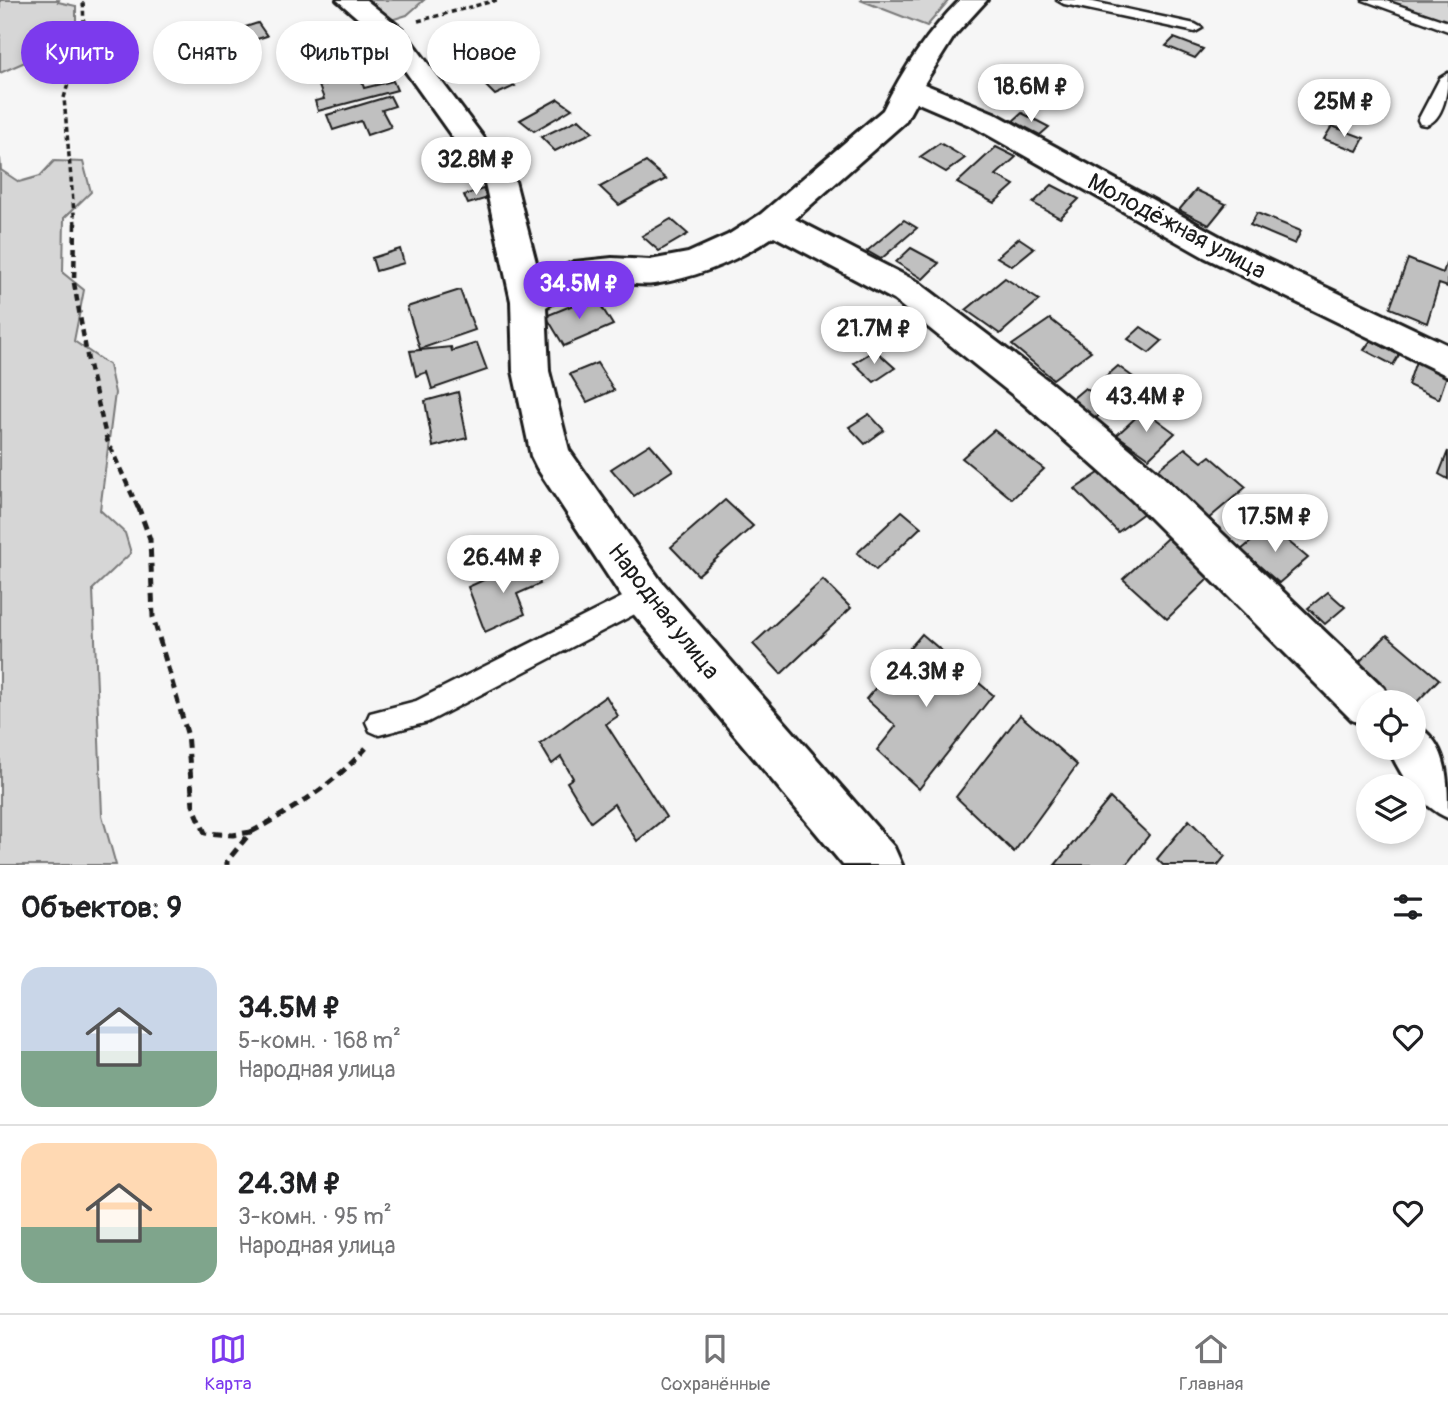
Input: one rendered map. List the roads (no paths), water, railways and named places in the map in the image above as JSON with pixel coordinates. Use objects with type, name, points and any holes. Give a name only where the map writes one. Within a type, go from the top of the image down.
[{"type":"street","name":"Народная улица","points":[[350,0],[393,35],[500,181],[528,301],[531,371],[551,456],[646,596],[876,865]]},
{"type":"street","points":[[528,301],[574,275],[612,270],[650,272],[694,264],[740,243],[772,222],[832,167],[895,116],[908,88],[944,31],[974,0]]},
{"type":"street","name":"Молодёжная улица","points":[[908,88],[984,120],[1216,249],[1448,361]]},
{"type":"street","points":[[772,222],[834,251],[906,291],[1037,393],[1145,486],[1356,692]]},
{"type":"street","points":[[1422,760],[1448,793]]},
{"type":"lane","points":[[1064,0],[1195,28]]},
{"type":"lane","points":[[1370,0],[1448,27]]},
{"type":"lane","points":[[1426,120],[1448,78]]},
{"type":"lane","points":[[379,722],[419,713],[646,596]]}]
